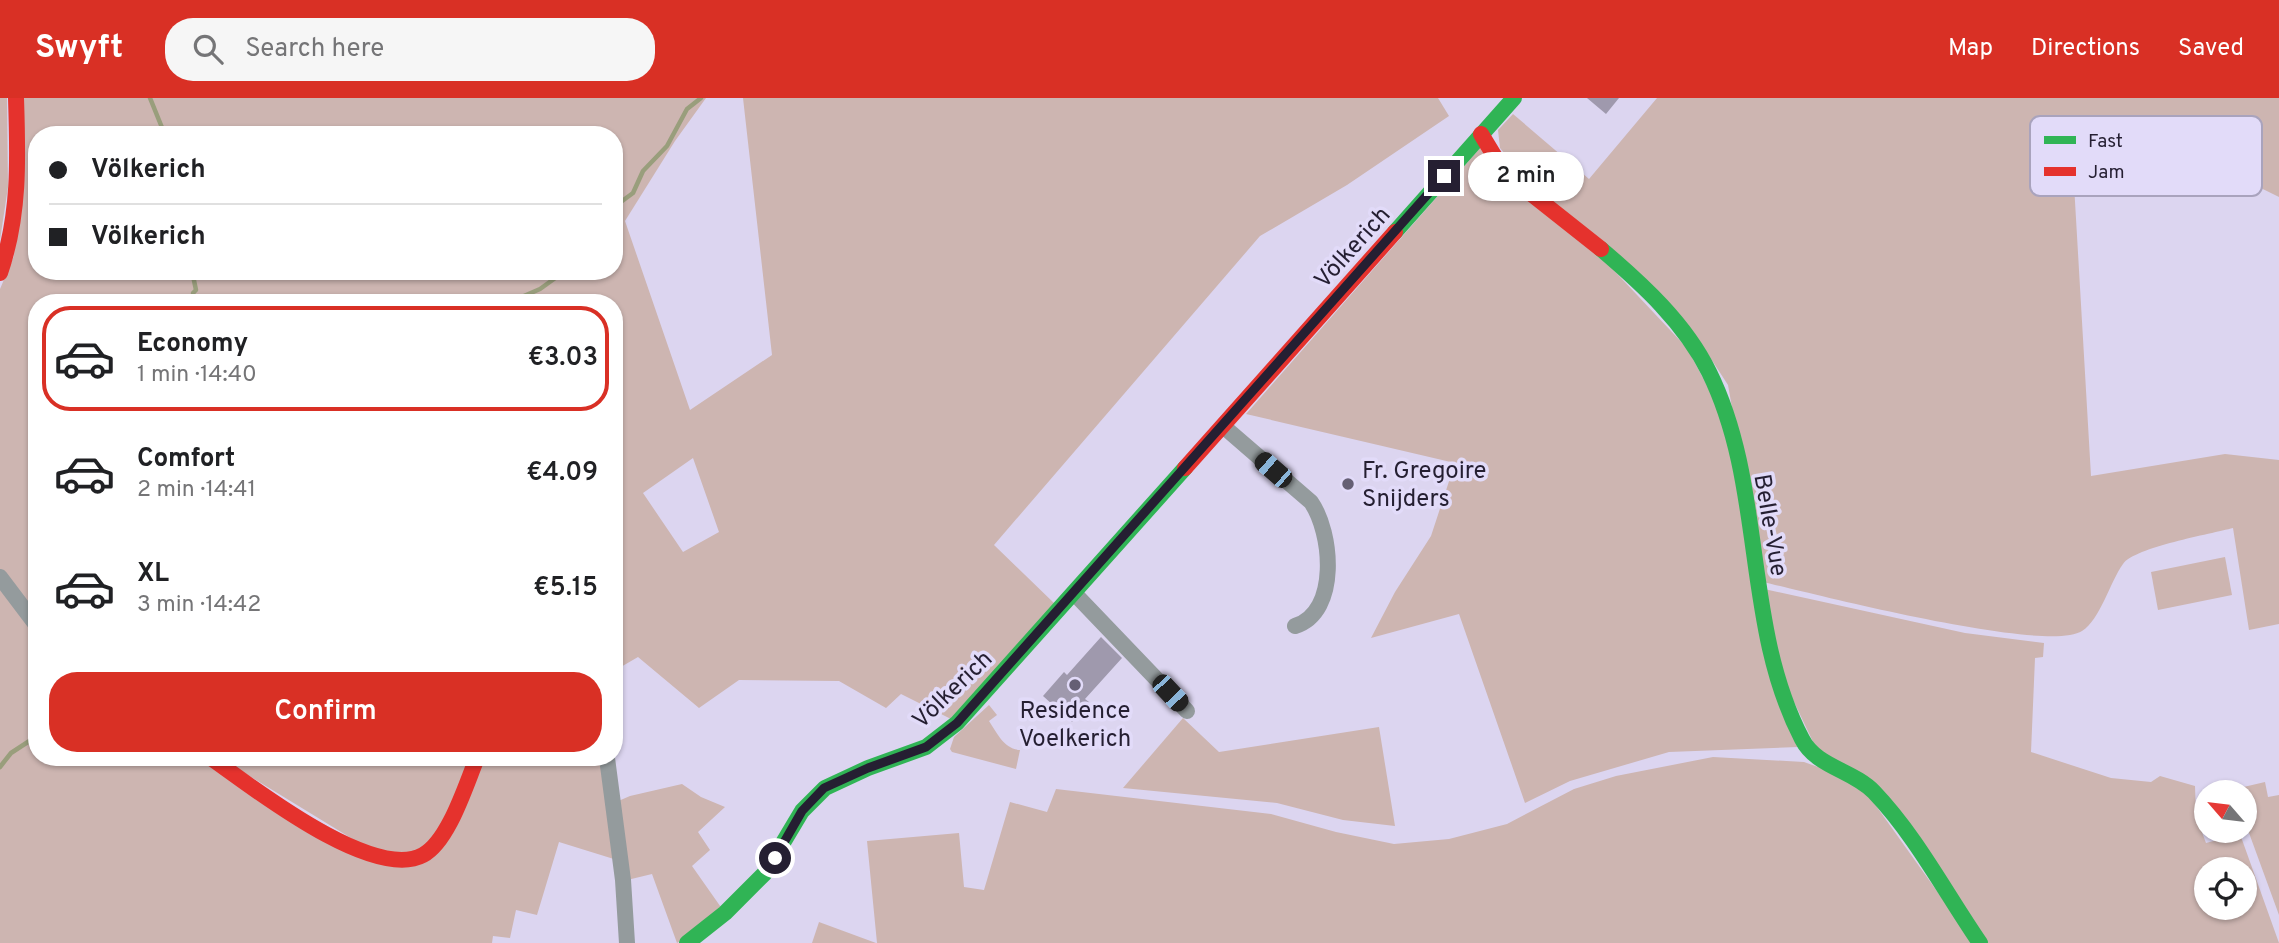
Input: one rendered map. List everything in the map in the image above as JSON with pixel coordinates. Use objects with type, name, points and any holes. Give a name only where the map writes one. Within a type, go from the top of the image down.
[{"type":"street","points":[[0,272],[13,231],[16,207],[16,98]]},
{"type":"street","name":"Völkerich","points":[[687,943],[725,913],[765,873],[811,799],[843,778],[907,756],[941,737],[1001,676],[1514,98]]},
{"type":"street","name":"Belle-Vue","points":[[1481,135],[1501,167],[1515,181],[1595,244],[1640,286],[1676,324],[1708,370],[1732,437],[1748,513],[1768,647],[1802,740],[1810,753],[1868,787],[1890,811],[1980,943]]},
{"type":"street","points":[[1223,426],[1311,502],[1322,517],[1328,577],[1323,600],[1308,622],[1295,626]]},
{"type":"street","points":[[0,577],[28,614]]},
{"type":"street","points":[[1074,593],[1188,711]]},
{"type":"street","points":[[223,766],[333,839],[367,854],[400,860],[422,856],[443,833],[473,766]]},
{"type":"street","points":[[608,766],[623,880],[627,943]]},
{"type":"shaded area","points":[[0,98],[7,98],[8,187],[0,240]]},
{"type":"shaded area","points":[[22,98],[706,98],[675,141],[625,221],[690,410],[772,355],[743,98],[1438,98],[1449,116],[1347,185],[1260,236],[994,545],[1056,605],[951,719],[901,694],[886,708],[839,681],[739,680],[699,708],[638,657],[623,666],[623,294],[28,294],[28,605],[0,569],[0,289],[14,256]],"holes":[[[693,458],[719,532],[683,552],[643,493]]]},
{"type":"shaded area","points":[[1657,98],[2279,98],[2279,197],[2262,189],[2262,116],[2030,116],[2030,196],[2075,196],[2091,476],[2225,454],[2279,460],[2279,624],[2249,630],[2233,528],[2157,547],[2130,558],[2118,572],[2088,626],[2082,631],[2060,636],[2024,635],[1928,620],[1763,582],[1728,385],[1704,348],[1532,187],[1500,148],[1498,130],[1513,114],[1589,179]]},
{"type":"shaded area","points":[[1481,147],[1589,244],[1687,348],[1721,412],[1798,747],[1669,752],[1570,781],[1525,803],[1459,614],[1371,638],[1395,592],[1431,536],[1455,463],[1246,414]]},
{"type":"shaded area","points":[[2225,557],[2232,595],[2158,610],[2151,572]]},
{"type":"shaded area","points":[[0,585],[28,621],[28,766],[217,766],[364,846],[233,766],[603,766],[609,805],[630,796],[682,784],[701,797],[725,807],[698,832],[710,850],[692,866],[725,913],[677,943],[652,874],[619,882],[617,860],[559,842],[537,915],[516,910],[510,938],[493,936],[492,943],[0,943]]},
{"type":"shaded area","points":[[1764,589],[1965,633],[2044,643],[2043,657],[2035,658],[2031,752],[2111,778],[2151,782],[2160,776],[2194,786],[2194,844],[2244,844],[2248,857],[2194,857],[2194,920],[2257,920],[2257,882],[2279,943],[1988,943],[1897,809],[1815,746],[1785,683]]},
{"type":"shaded area","points":[[989,705],[997,715],[989,721],[998,735],[1005,744],[1020,750],[1016,769],[952,752],[950,749],[954,737]]},
{"type":"shaded area","points":[[1183,718],[1219,752],[1379,727],[1395,826],[1343,820],[1277,803],[1123,788]]},
{"type":"shaded area","points":[[1713,757],[1804,762],[1846,777],[1869,796],[1974,943],[877,943],[867,841],[959,833],[964,887],[984,890],[1010,802],[1047,812],[1056,789],[1271,814],[1394,844],[1449,839],[1507,824],[1574,789],[1616,776]]},
{"type":"shaded area","points":[[2265,782],[2268,797],[2279,795],[2279,915],[2253,844],[2258,844],[2258,784]]},
{"type":"shaded area","points":[[819,922],[876,943],[812,943]]},
{"type":"building","points":[[1587,98],[1619,98],[1606,114]]},
{"type":"building","name":"Residence Voelkerich","points":[[1101,637],[1122,658],[1085,699],[1089,702],[1072,722],[1043,696],[1064,672],[1067,675]]},
{"type":"waterway","points":[[150,98],[161,126]]},
{"type":"waterway","points":[[623,200],[633,193],[643,171],[667,146],[687,109],[701,98]]},
{"type":"waterway","points":[[193,294],[196,290],[194,280]]},
{"type":"waterway","points":[[529,294],[552,280]]},
{"type":"waterway","points":[[0,767],[11,753],[28,742]]},
{"type":"traffic: fast","points":[[1395,232],[1514,98]]},
{"type":"traffic: fast","points":[[1601,249],[1647,290],[1675,321],[1709,372],[1727,416],[1739,462],[1770,649],[1783,695],[1802,739],[1816,756],[1856,778],[1874,792],[1889,809],[1917,846],[1980,943]]},
{"type":"traffic: fast","points":[[687,943],[725,913],[765,873],[802,811],[825,788],[868,768],[926,747],[957,723],[1185,468]]},
{"type":"traffic: jam","points":[[0,273],[7,251],[14,208],[17,164],[16,98]]},
{"type":"traffic: jam","points":[[1481,134],[1498,162],[1514,180],[1601,249]]},
{"type":"traffic: jam","points":[[1185,468],[1395,232]]},
{"type":"traffic: jam","points":[[222,766],[314,828],[345,844],[375,855],[401,860],[423,855],[441,838],[456,811],[474,766]]},
{"type":"place","name":"Fr. Gregoire Snijders","points":[[1348,484]]},
{"type":"place","name":"Residence Voelkerich","points":[[1075,685]]},
{"type":"route","points":[[775,858],[802,811],[824,788],[843,778],[926,747],[957,723],[1444,176]]}]
